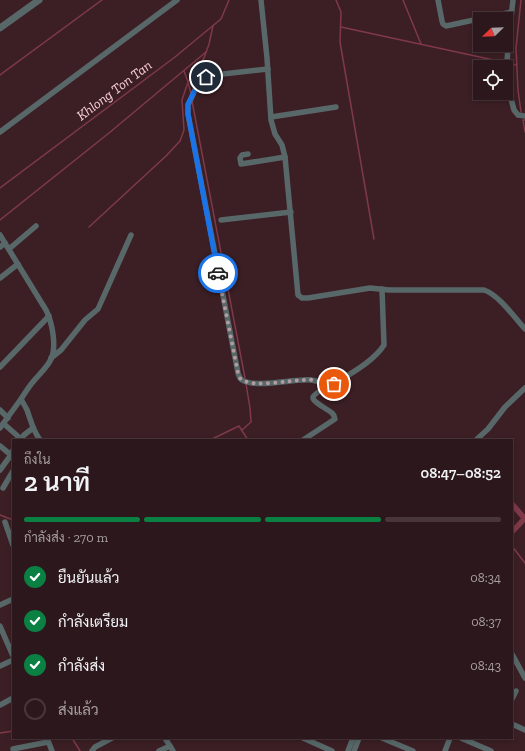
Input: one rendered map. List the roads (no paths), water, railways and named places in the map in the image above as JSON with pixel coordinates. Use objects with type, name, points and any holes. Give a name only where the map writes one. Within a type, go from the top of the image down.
[{"type":"street","points":[[0,28],[39,0]]},
{"type":"street","points":[[0,132],[177,0]]},
{"type":"street","points":[[261,0],[271,116],[275,134],[282,145],[285,157],[298,295],[302,298],[308,298],[370,288],[484,290],[493,294],[525,329]]},
{"type":"street","points":[[438,0],[442,21],[446,26],[473,20]]},
{"type":"street","points":[[512,12],[513,0]]},
{"type":"street","points":[[508,52],[507,61],[510,94],[514,110],[518,115],[525,116]]},
{"type":"street","points":[[268,69],[206,77],[195,90],[188,104],[188,114],[220,281],[240,378],[248,382],[257,383],[304,380],[318,381],[329,385]]},
{"type":"street","points":[[271,116],[336,107]]},
{"type":"street","points":[[248,154],[242,155],[240,158],[241,164],[285,157]]},
{"type":"street","points":[[221,220],[291,212]]},
{"type":"street","points":[[9,250],[36,226]]},
{"type":"street","points":[[0,235],[49,316],[53,343],[53,352],[48,363],[30,384],[2,426],[20,439]]},
{"type":"street","points":[[51,358],[61,350],[86,320],[98,309],[131,236]]},
{"type":"street","points":[[0,247],[5,243]]},
{"type":"street","points":[[0,278],[18,264]]},
{"type":"street","points":[[304,439],[335,419],[332,413],[315,402],[313,396],[371,359],[380,352],[384,345],[382,289]]},
{"type":"street","points":[[0,367],[49,316]]},
{"type":"street","points":[[477,439],[488,429],[504,407],[525,388]]},
{"type":"street","points":[[21,399],[27,410],[37,438]]},
{"type":"street","points":[[0,410],[8,418]]},
{"type":"street","points":[[22,439],[24,435],[33,428]]},
{"type":"street","points":[[0,446],[12,452],[0,470]]},
{"type":"street","points":[[3,488],[12,473]]},
{"type":"street","points":[[5,522],[12,542]]},
{"type":"street","points":[[0,604],[12,599]]},
{"type":"street","points":[[0,628],[11,645]]},
{"type":"street","points":[[513,656],[525,678]]},
{"type":"street","points":[[0,666],[12,660]]},
{"type":"street","points":[[513,697],[516,691]]},
{"type":"street","points":[[0,705],[12,699]]},
{"type":"street","points":[[513,724],[525,730]]},
{"type":"street","points":[[92,751],[95,747],[110,739]]},
{"type":"street","points":[[159,751],[172,748],[166,739]]},
{"type":"street","points":[[305,739],[332,751]]},
{"type":"street","points":[[348,751],[353,739]]},
{"type":"street","points":[[354,751],[360,739]]},
{"type":"street","points":[[384,739],[413,751]]},
{"type":"street","points":[[444,751],[450,739]]},
{"type":"street","points":[[463,739],[491,751]]},
{"type":"street","points":[[13,749],[48,740],[52,751]]},
{"type":"waterway","name":"Khlong Ton Tan","points":[[0,75],[102,0]]},
{"type":"waterway","name":"Khlong Ton Tan","points":[[0,188],[175,57],[221,19],[229,0]]},
{"type":"waterway","points":[[336,0],[341,12],[340,42],[374,239]]},
{"type":"waterway","points":[[403,0],[421,44]]},
{"type":"waterway","points":[[521,0],[516,48],[518,90],[521,112]]},
{"type":"waterway","points":[[89,227],[166,156],[180,141],[184,130],[182,100],[188,82],[204,58],[213,26]]},
{"type":"waterway","points":[[341,27],[494,60]]},
{"type":"waterway","points":[[0,220],[109,133],[206,52]]},
{"type":"waterway","points":[[513,64],[517,65]]},
{"type":"waterway","points":[[184,71],[191,94]]},
{"type":"waterway","points":[[192,101],[245,378]]},
{"type":"waterway","points":[[525,120],[523,120],[525,132]]},
{"type":"waterway","points":[[242,430],[251,422],[246,384]]},
{"type":"waterway","points":[[212,439],[239,426],[247,439]]},
{"type":"waterway","points":[[513,505],[525,519]]},
{"type":"waterway","points":[[0,515],[12,520]]},
{"type":"waterway","points":[[513,531],[525,518]]},
{"type":"waterway","points":[[513,547],[525,563]]},
{"type":"waterway","points":[[0,733],[12,731]]},
{"type":"waterway","points":[[73,739],[80,751]]}]
